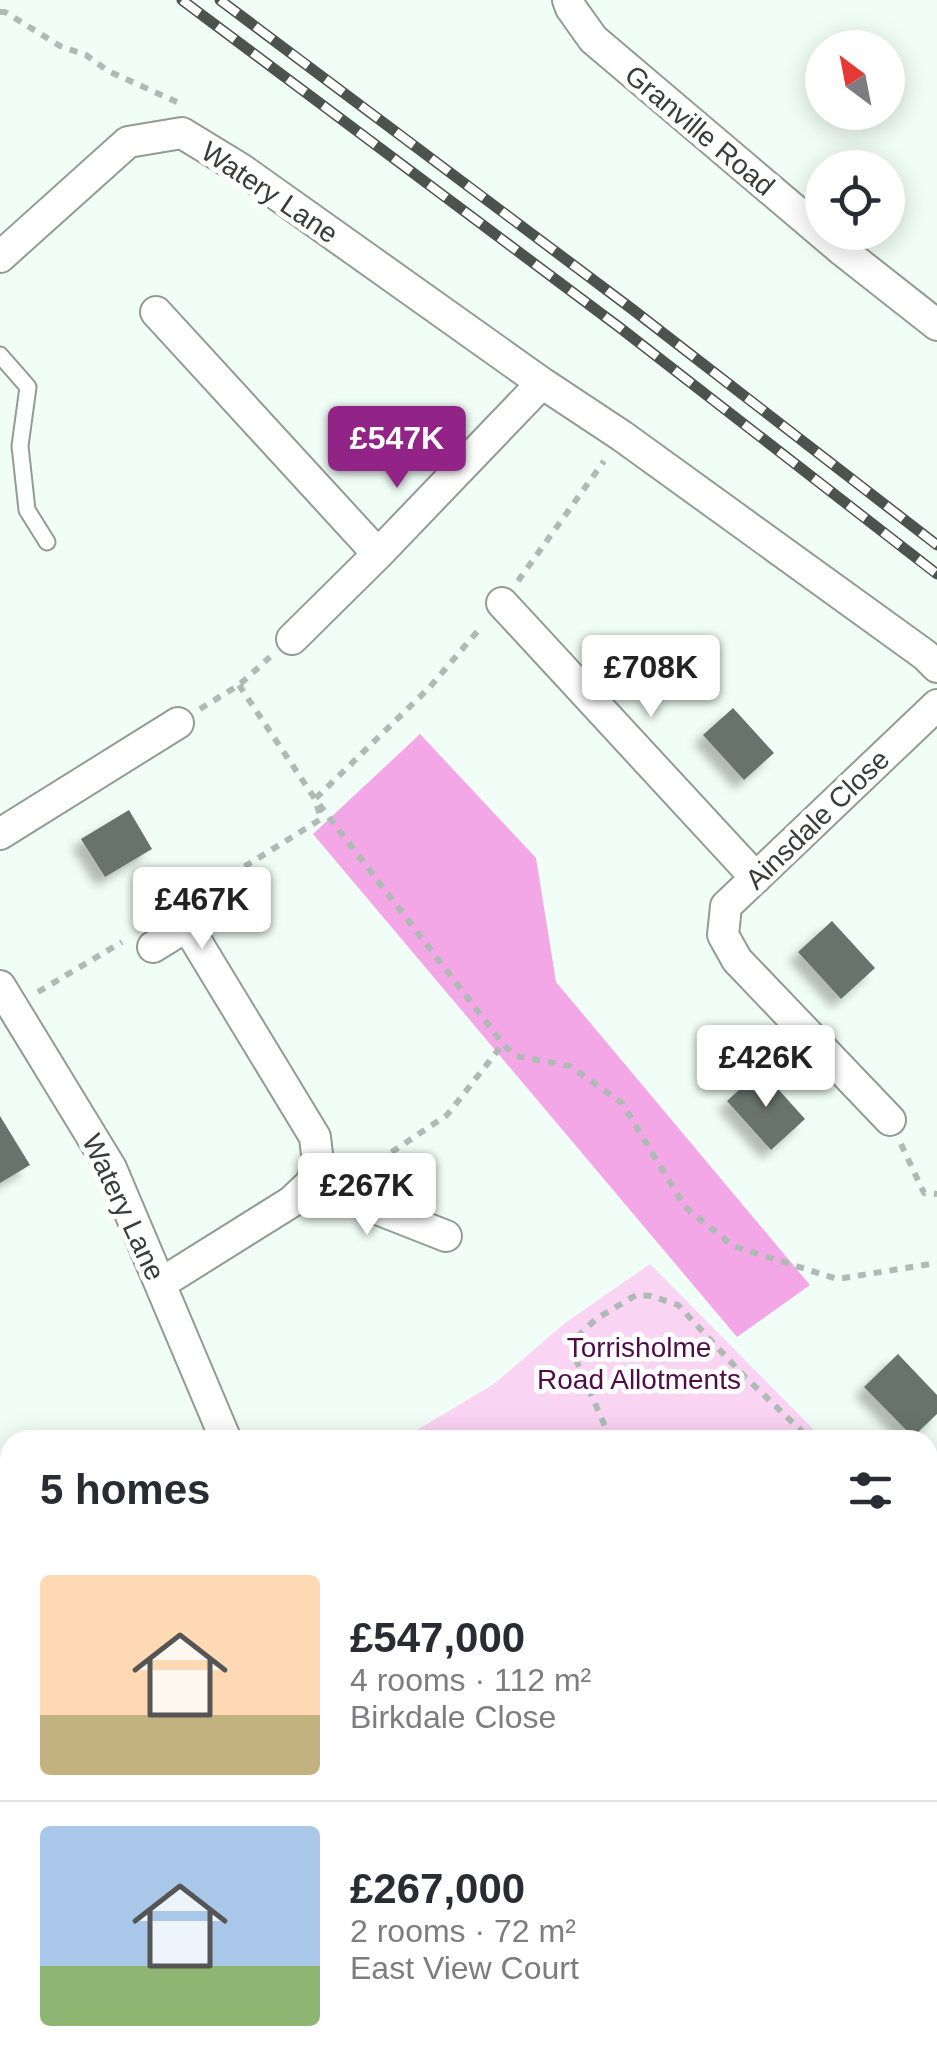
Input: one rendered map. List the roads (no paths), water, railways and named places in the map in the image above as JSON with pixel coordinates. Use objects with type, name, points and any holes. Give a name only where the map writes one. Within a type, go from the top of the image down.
[{"type":"street","name":"Granville Road","points":[[568,0],[593,39],[843,251],[937,325]]},
{"type":"street","name":"Watery Lane","points":[[0,257],[128,142],[182,133],[242,169],[622,436],[937,666]]},
{"type":"street","points":[[156,312],[378,554]]},
{"type":"street","points":[[292,639],[542,383]]},
{"type":"street","points":[[502,604],[756,878]]},
{"type":"street","name":"Ainsdale Close","points":[[890,1120],[737,960],[723,935],[726,906],[937,705]]},
{"type":"street","points":[[0,834],[178,723]]},
{"type":"street","points":[[139,943],[187,926],[223,892]]},
{"type":"street","points":[[160,1284],[290,1202],[310,1183],[318,1162],[314,1137],[187,926]]},
{"type":"street","name":"Watery Lane","points":[[8,995],[110,1168],[222,1430]]},
{"type":"street","points":[[310,1183],[446,1236]]},
{"type":"lane","points":[[0,356],[28,387],[20,446],[27,510],[47,542]]},
{"type":"railway","points":[[182,0],[619,327],[937,574]]},
{"type":"railway","points":[[220,0],[632,309],[937,545]]},
{"type":"park label","name":"Torrisholme Road Allotments","points":[[639,1363]]}]
